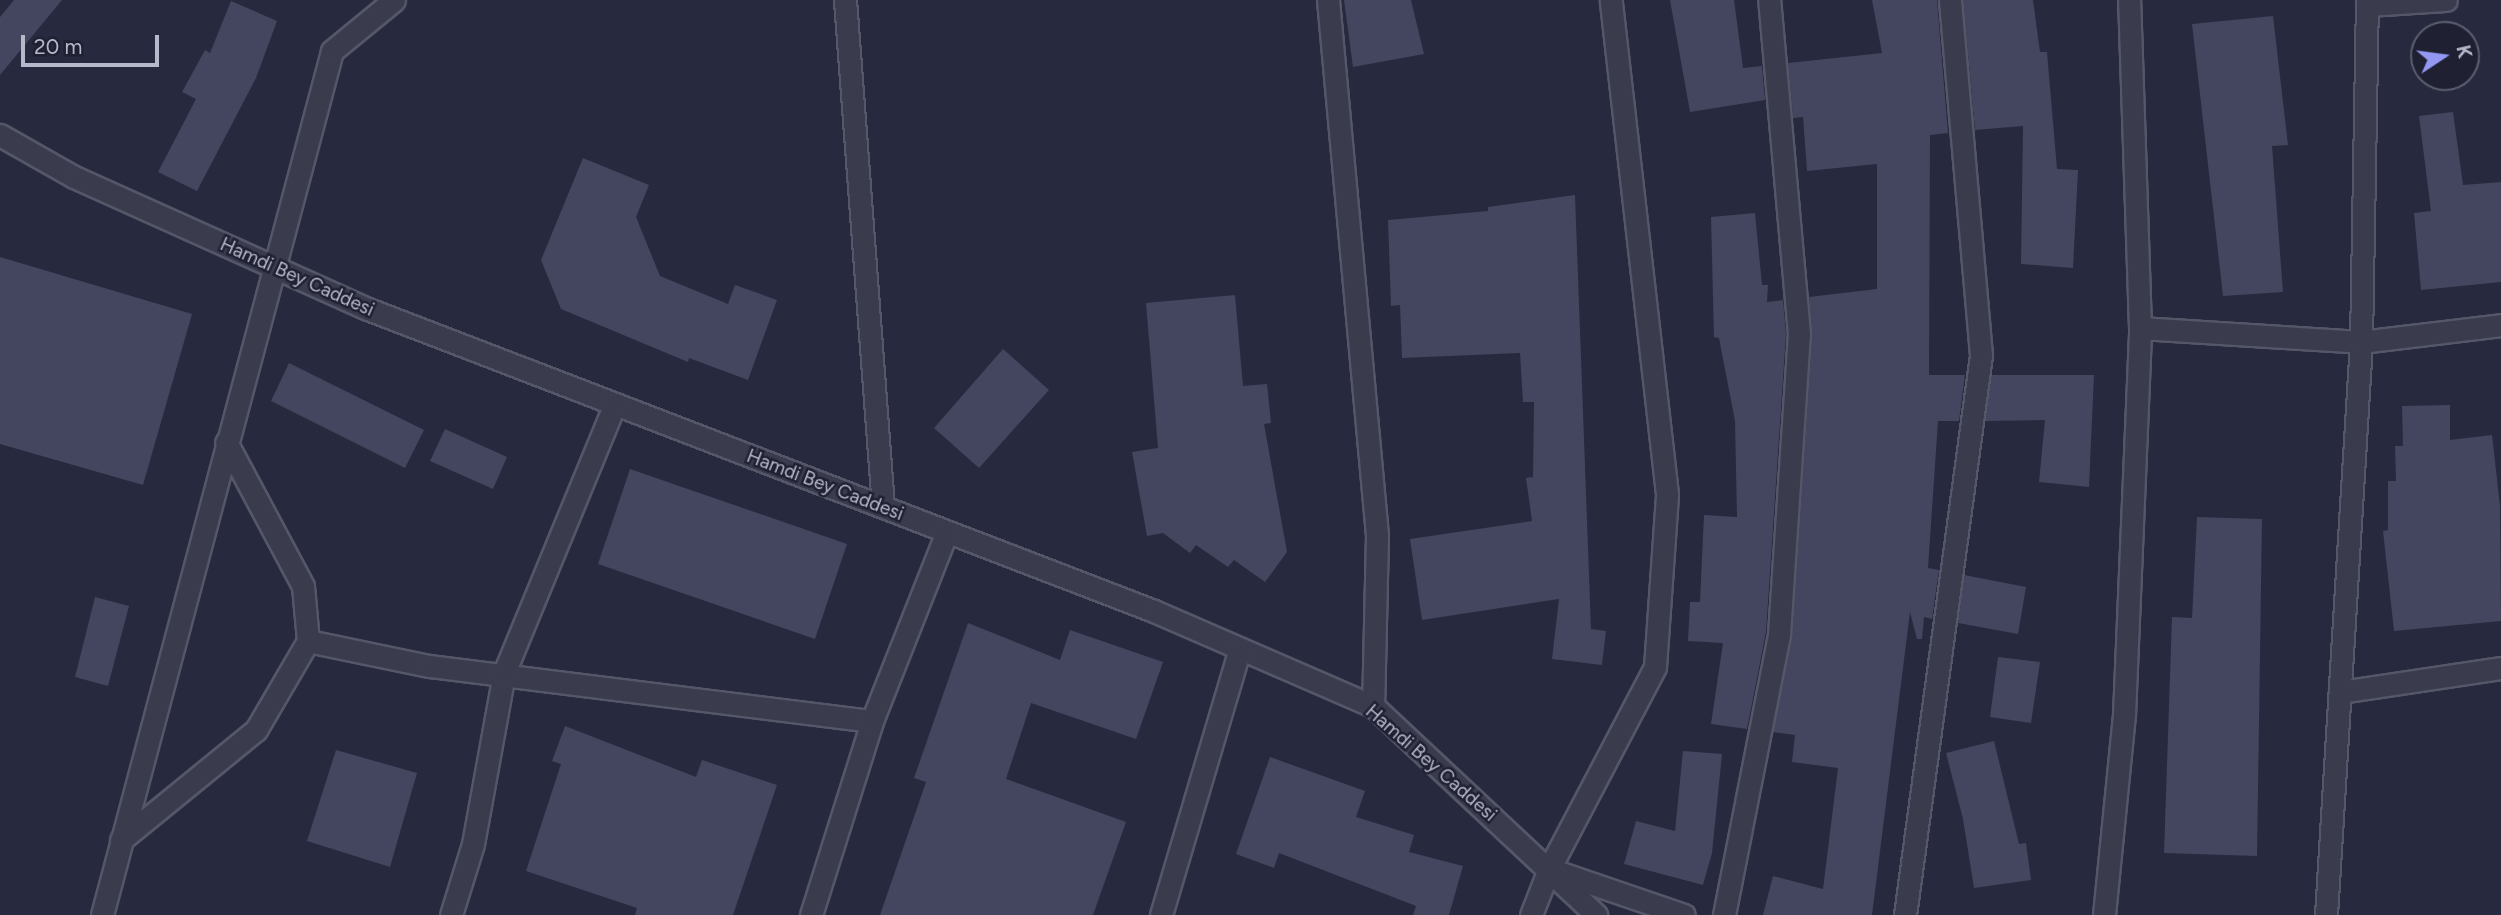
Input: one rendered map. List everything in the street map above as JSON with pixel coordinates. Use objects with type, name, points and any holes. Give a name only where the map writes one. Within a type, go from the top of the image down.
[{"type":"street","points":[[102,915],[332,51],[394,0]]},
{"type":"street","points":[[845,0],[883,507]]},
{"type":"street","points":[[1328,0],[1377,535],[1373,706]]},
{"type":"street","points":[[1531,915],[1549,869],[1656,667],[1667,494],[1611,0]]},
{"type":"street","points":[[1724,915],[1779,634],[1799,334],[1769,0]]},
{"type":"street","points":[[1905,915],[1981,355],[1950,0]]},
{"type":"street","points":[[2104,915],[2124,715],[2140,328],[2129,0]]},
{"type":"street","points":[[2326,915],[2361,342],[2367,2],[2445,0]]},
{"type":"street","name":"Hamdi Bey Caddesi","points":[[0,135],[74,177],[368,309],[947,532],[1240,649],[1373,706],[1596,915]]},
{"type":"street","points":[[2140,328],[2361,342],[2501,325]]},
{"type":"street","points":[[451,915],[473,844],[504,673],[615,404]]},
{"type":"street","points":[[121,840],[256,730],[308,641],[303,586],[226,442]]},
{"type":"street","points":[[811,915],[872,721],[947,532]]},
{"type":"street","points":[[308,641],[429,666],[504,673],[872,721]]},
{"type":"street","points":[[1161,915],[1240,649]]},
{"type":"street","points":[[2340,692],[2501,668]]},
{"type":"street","points":[[1549,869],[1684,915]]},
{"type":"building","points":[[14,0],[62,0],[0,75],[0,17]]},
{"type":"building","points":[[1344,0],[1411,0],[1424,54],[1353,67]]},
{"type":"building","points":[[1670,0],[1734,0],[1743,68],[1762,66],[1765,100],[1690,112]]},
{"type":"building","points":[[1872,0],[1937,0],[1948,133],[1930,135],[1929,375],[1965,375],[1959,421],[1938,421],[1928,568],[1939,570],[1932,619],[1924,617],[1922,639],[1917,639],[1910,612],[1872,915],[1763,915],[1773,876],[1823,889],[1838,768],[1792,762],[1795,735],[1773,732],[1792,635],[1812,335],[1809,297],[1877,289],[1877,164],[1807,171],[1803,117],[1793,118],[1788,63],[1882,53]]},
{"type":"building","points":[[1963,0],[2033,0],[2040,52],[2047,52],[2057,169],[2078,170],[2073,268],[2021,264],[2023,126],[1975,130]]},
{"type":"building","points":[[231,1],[277,21],[256,78],[197,191],[158,172],[196,99],[182,92],[205,50],[210,53]]},
{"type":"building","points":[[2273,16],[2288,145],[2272,146],[2283,292],[2223,296],[2192,24]]},
{"type":"building","points":[[2453,112],[2463,185],[2501,182],[2501,282],[2421,290],[2414,213],[2431,211],[2419,116]]},
{"type":"building","points":[[583,158],[649,185],[636,217],[660,276],[728,304],[735,285],[777,300],[748,380],[689,358],[688,362],[561,309],[541,260]]},
{"type":"building","points":[[1575,195],[1591,629],[1606,631],[1602,665],[1552,659],[1559,599],[1422,620],[1410,539],[1532,521],[1526,478],[1533,477],[1534,402],[1523,402],[1520,353],[1402,358],[1400,305],[1391,306],[1388,220],[1488,211],[1488,207]]},
{"type":"building","points":[[1755,213],[1762,285],[1768,285],[1767,302],[1783,300],[1786,334],[1766,632],[1747,729],[1711,724],[1723,643],[1688,641],[1690,602],[1700,602],[1704,515],[1737,517],[1735,421],[1719,338],[1714,337],[1711,217]]},
{"type":"building","points":[[0,257],[192,314],[143,485],[0,444]]},
{"type":"building","points":[[1235,295],[1243,386],[1267,384],[1271,423],[1264,424],[1287,552],[1265,582],[1234,560],[1228,567],[1196,545],[1190,553],[1163,533],[1147,536],[1132,452],[1158,448],[1146,303]]},
{"type":"building","points":[[1003,349],[1049,390],[979,468],[934,428]]},
{"type":"building","points":[[289,363],[424,430],[405,468],[271,401]]},
{"type":"building","points":[[1991,375],[2094,375],[2089,487],[2039,482],[2045,420],[1985,421]]},
{"type":"building","points":[[2450,405],[2450,440],[2492,435],[2500,506],[2501,621],[2394,631],[2383,531],[2388,530],[2388,481],[2396,481],[2395,446],[2403,446],[2402,406]]},
{"type":"building","points":[[445,429],[507,457],[493,489],[430,461]]},
{"type":"building","points":[[630,469],[847,544],[815,639],[598,564]]},
{"type":"building","points":[[2197,517],[2262,519],[2257,856],[2164,853],[2172,617],[2192,618]]},
{"type":"building","points":[[1964,575],[2026,587],[2018,634],[1958,623]]},
{"type":"building","points":[[95,597],[129,606],[108,686],[75,677]]},
{"type":"building","points":[[968,623],[1060,660],[1070,630],[1163,662],[1136,739],[1031,703],[1006,779],[1126,822],[1093,915],[880,915],[926,782],[914,778]]},
{"type":"building","points":[[1998,657],[2040,662],[2031,723],[1990,717]]},
{"type":"building","points":[[565,726],[696,777],[702,760],[777,785],[733,915],[635,915],[637,908],[526,871],[561,764],[552,761]]},
{"type":"building","points":[[1994,741],[2019,844],[2026,843],[2031,880],[1974,888],[1963,819],[1946,753]]},
{"type":"building","points":[[336,750],[417,773],[390,867],[307,841]]},
{"type":"building","points":[[1683,751],[1722,754],[1712,853],[1703,885],[1624,864],[1636,821],[1675,831]]},
{"type":"building","points":[[1270,757],[1365,791],[1356,817],[1414,835],[1409,852],[1463,866],[1449,915],[1413,915],[1416,906],[1279,853],[1274,868],[1236,854]]}]
